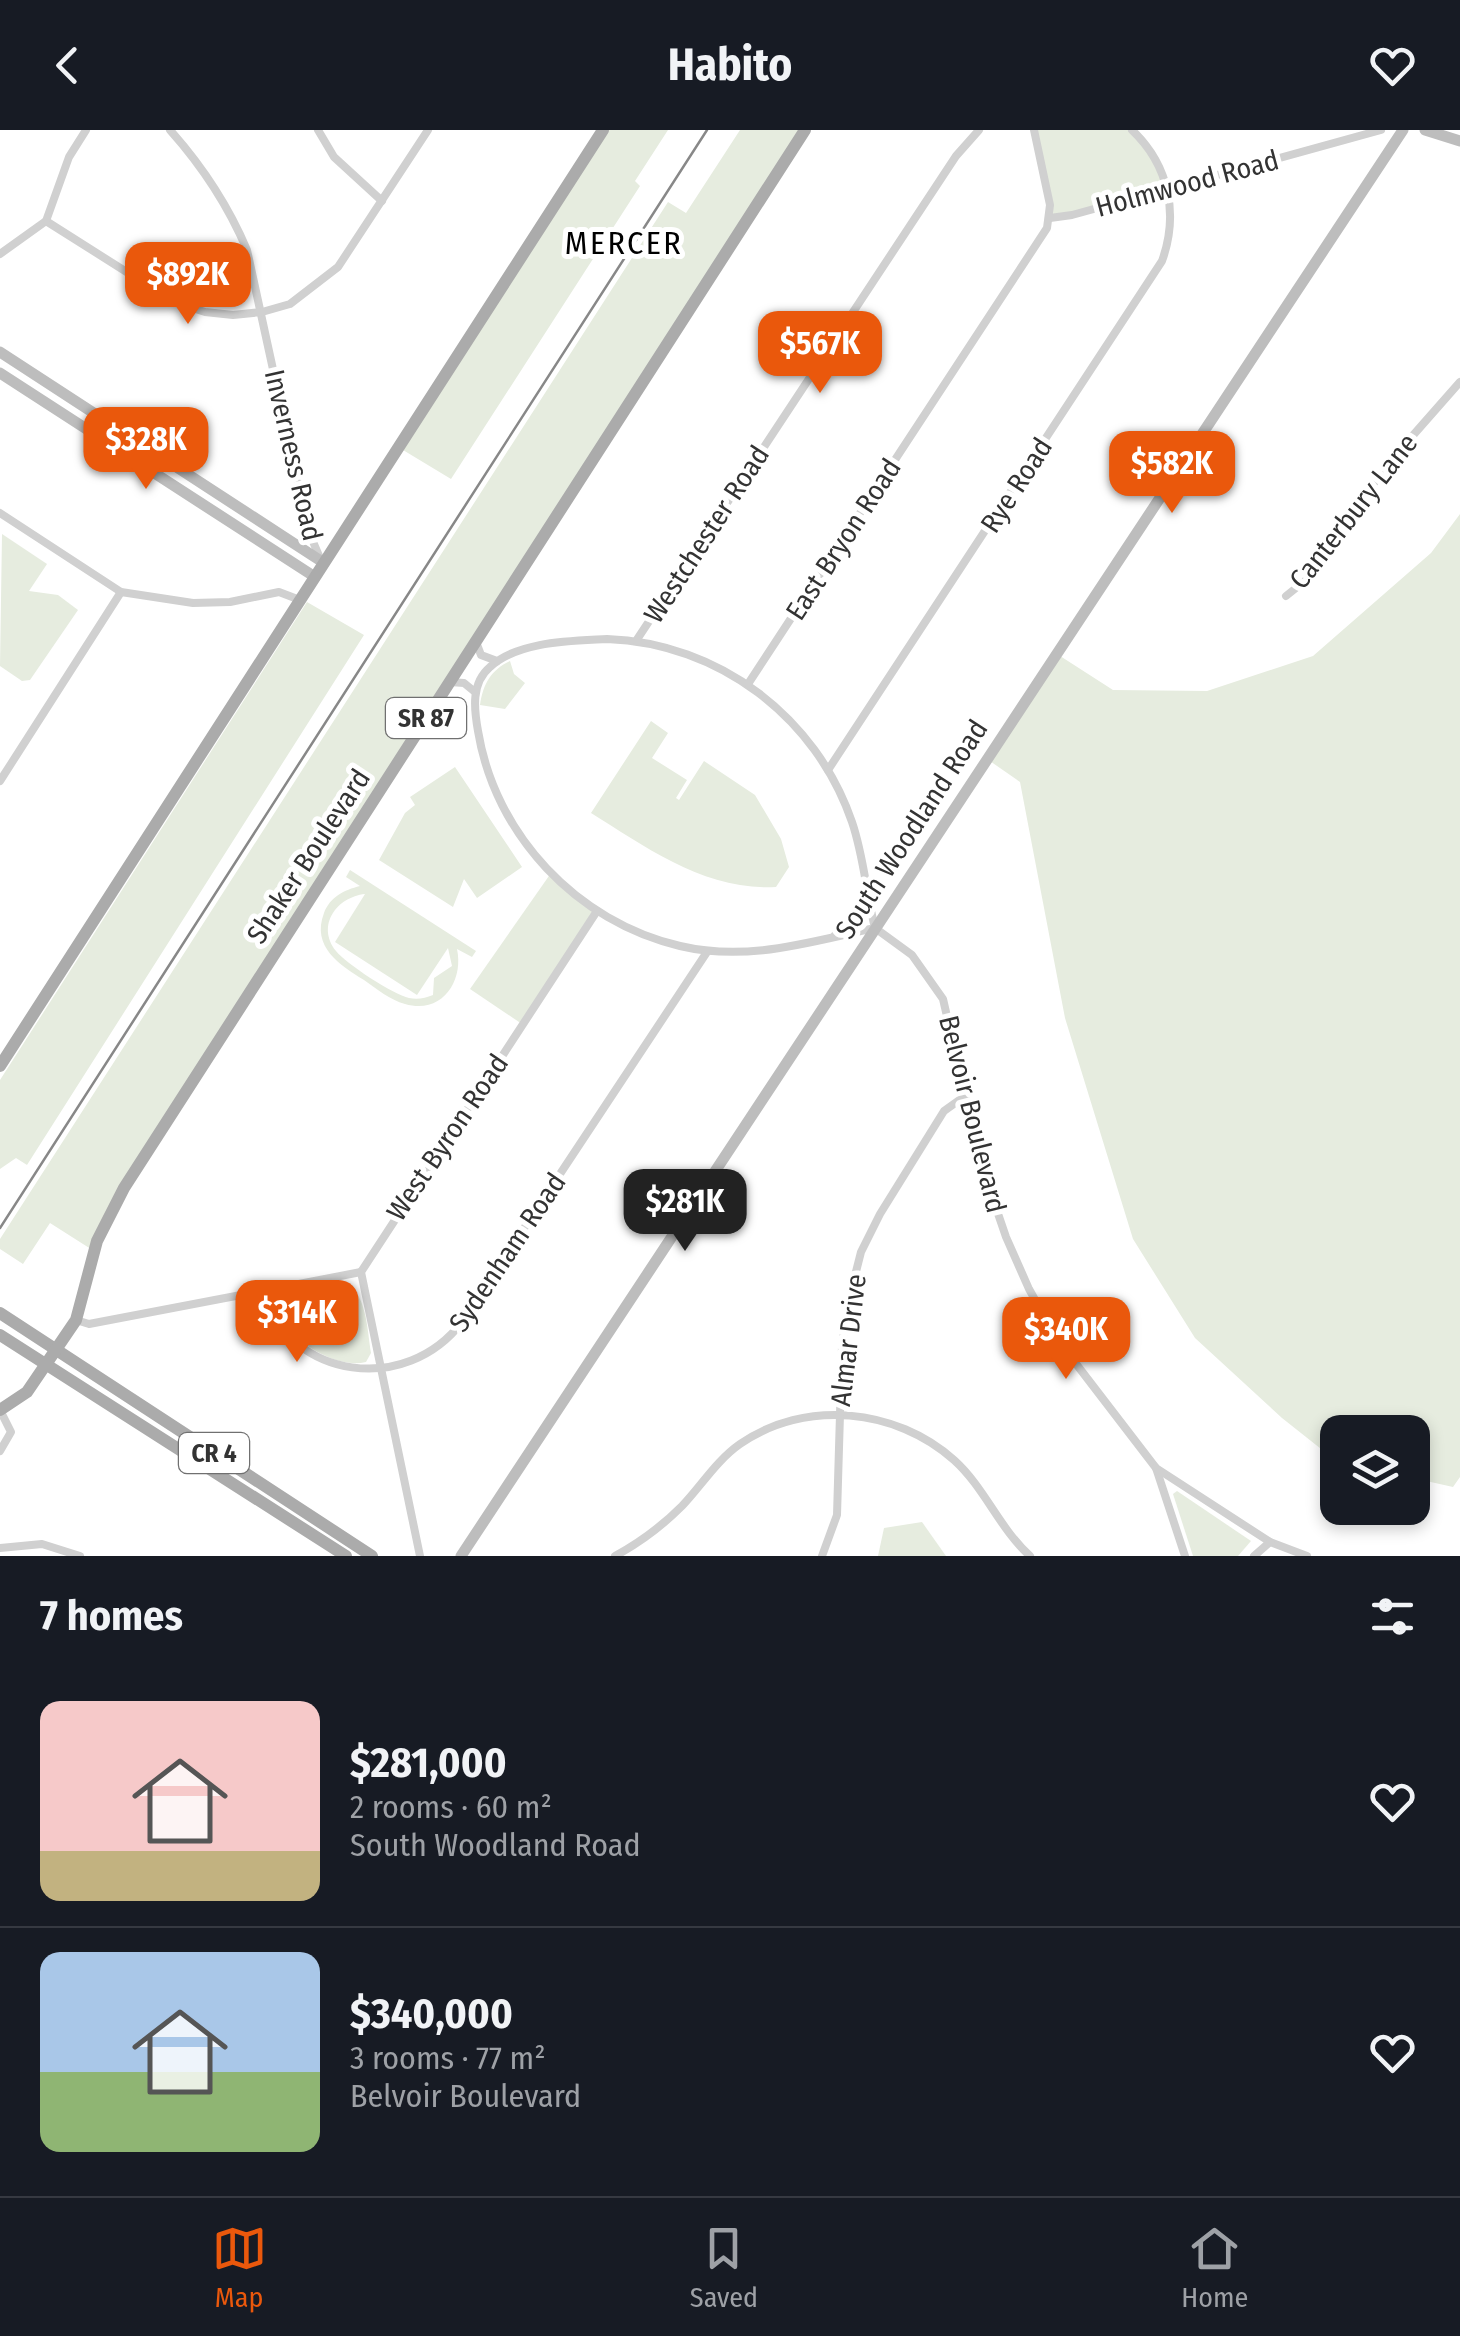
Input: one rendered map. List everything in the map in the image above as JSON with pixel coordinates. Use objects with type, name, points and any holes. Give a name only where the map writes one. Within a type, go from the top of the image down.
[{"type":"main road","points":[[0,1066],[603,130]]},
{"type":"main road","name":"Shaker Boulevard","points":[[0,1410],[27,1392],[57,1351],[76,1320],[98,1241],[118,1198],[805,130]]},
{"type":"main road","name":"CR 4","points":[[0,1313],[372,1556]]},
{"type":"main road","name":"CR 4","points":[[0,1334],[346,1556]]},
{"type":"street","points":[[0,254],[46,221],[69,157],[86,130]]},
{"type":"street","name":"Inverness Road","points":[[170,130],[206,172],[247,250],[308,530],[324,563]]},
{"type":"street","points":[[318,130],[334,157],[382,202]]},
{"type":"street","points":[[46,221],[174,302],[205,312],[262,312],[290,304],[338,268],[428,130]]},
{"type":"street","name":"Westchester Road","points":[[636,641],[960,148],[979,130]]},
{"type":"street","points":[[1034,130],[1050,218]]},
{"type":"street","points":[[1132,130],[1152,152],[1168,189]]},
{"type":"street","name":"Holmwood Road","points":[[1050,218],[1381,130]]},
{"type":"street","name":"South Woodland Road","points":[[461,1556],[1403,130]]},
{"type":"street","points":[[1425,130],[1460,142]]},
{"type":"street","name":"Rye Road","points":[[828,770],[1153,278],[1168,243],[1168,189]]},
{"type":"street","name":"East Bryon Road","points":[[748,684],[1050,218]]},
{"type":"street","points":[[0,352],[324,563]]},
{"type":"street","points":[[0,373],[315,577]]},
{"type":"street","name":"Canterbury Lane","points":[[1286,596],[1306,580],[1385,467],[1460,382]]},
{"type":"street","points":[[0,514],[121,592],[194,604],[230,602],[279,592],[300,600]]},
{"type":"street","points":[[287,558],[298,556],[297,545]]},
{"type":"street","points":[[0,781],[121,592]]},
{"type":"street","points":[[476,641],[483,656],[497,662]]},
{"type":"street","points":[[636,641],[691,656],[748,684],[796,726],[828,770],[857,838],[875,928],[766,952],[708,952],[654,939],[598,911],[550,873],[512,824],[487,768],[476,724],[475,692],[483,674],[497,662],[529,649],[562,642],[636,641]]},
{"type":"street","points":[[450,682],[464,682],[475,692]]},
{"type":"street","points":[[832,938],[853,920],[866,888]]},
{"type":"street","name":"West Byron Road","points":[[360,1272],[598,911]]},
{"type":"street","name":"Belvoir Boulevard","points":[[875,928],[912,955],[939,990],[950,1022],[981,1164],[1006,1237],[1057,1339],[1156,1468],[1270,1542],[1307,1556]]},
{"type":"street","name":"Sydenham Road","points":[[380,1369],[422,1358],[454,1333],[708,952]]},
{"type":"street","name":"Almar Drive","points":[[822,1556],[837,1515],[838,1412],[847,1307],[861,1252],[880,1214],[944,1112],[965,1096]]},
{"type":"street","points":[[76,1320],[89,1324],[360,1272],[420,1556]]},
{"type":"street","points":[[262,1292],[274,1318],[304,1348],[338,1365],[380,1369]]},
{"type":"street","points":[[0,1410],[11,1432],[0,1451]]},
{"type":"street","points":[[614,1556],[659,1526],[740,1444],[770,1429],[838,1412],[887,1422],[953,1459],[1030,1556]]},
{"type":"street","points":[[1156,1468],[1185,1556]]},
{"type":"street","points":[[1254,1556],[1270,1542]]},
{"type":"street","points":[[0,1548],[42,1544],[80,1556]]},
{"type":"shaded area","points":[[609,130],[668,130],[635,181],[640,186],[451,479],[403,450]]},
{"type":"shaded area","points":[[740,130],[805,130],[130,1178],[94,1251],[50,1223],[23,1264],[0,1249],[0,1239],[668,202],[686,213]]},
{"type":"shaded area","points":[[1034,130],[1132,130],[1168,189],[1050,218]]},
{"type":"shaded area","points":[[1460,514],[1460,1477],[1453,1487],[1430,1482],[1430,1415],[1320,1415],[1320,1448],[1195,1338],[1133,1239],[1065,1018],[1020,782],[987,759],[1057,654],[1113,690],[1207,691],[1313,656],[1431,553]]},
{"type":"shaded area","points":[[2,534],[47,564],[29,591],[58,595],[78,610],[30,680],[22,681],[0,666]]},
{"type":"shaded area","points":[[307,602],[364,635],[27,1165],[16,1158],[0,1169],[0,1080]]},
{"type":"shaded area","points":[[510,661],[514,674],[525,683],[505,709],[480,705],[489,678]]},
{"type":"shaded area","points":[[651,721],[668,733],[652,758],[687,780],[676,798],[679,800],[704,761],[755,795],[781,839],[789,867],[776,887],[725,882],[701,875],[591,813]]},
{"type":"shaded area","points":[[455,767],[522,867],[477,898],[464,879],[453,907],[379,860],[405,813],[415,805],[410,797]]},
{"type":"shaded area","points":[[350,870],[476,951],[472,957],[457,949],[457,973],[448,993],[440,1000],[418,1006],[399,1002],[330,954],[321,936],[324,913],[338,895],[360,886],[346,877]],"holes":[[[365,894],[335,942],[417,995],[448,948],[452,966],[434,978],[433,995],[415,999],[393,991],[349,963],[330,941],[329,922],[338,906]]]},
{"type":"shaded area","points":[[551,873],[597,911],[522,1024],[470,989]]},
{"type":"shaded area","points":[[339,1280],[355,1291],[364,1310],[371,1353],[366,1362],[325,1356],[288,1329],[272,1306],[275,1294]]},
{"type":"shaded area","points":[[1177,1491],[1251,1541],[1238,1556],[1193,1556],[1173,1494]]},
{"type":"shaded area","points":[[922,1522],[946,1556],[878,1556],[884,1528]]},
{"type":"tram line","points":[[0,1228],[707,130]]},
{"type":"district","name":"MERCER","points":[[624,243]]}]
